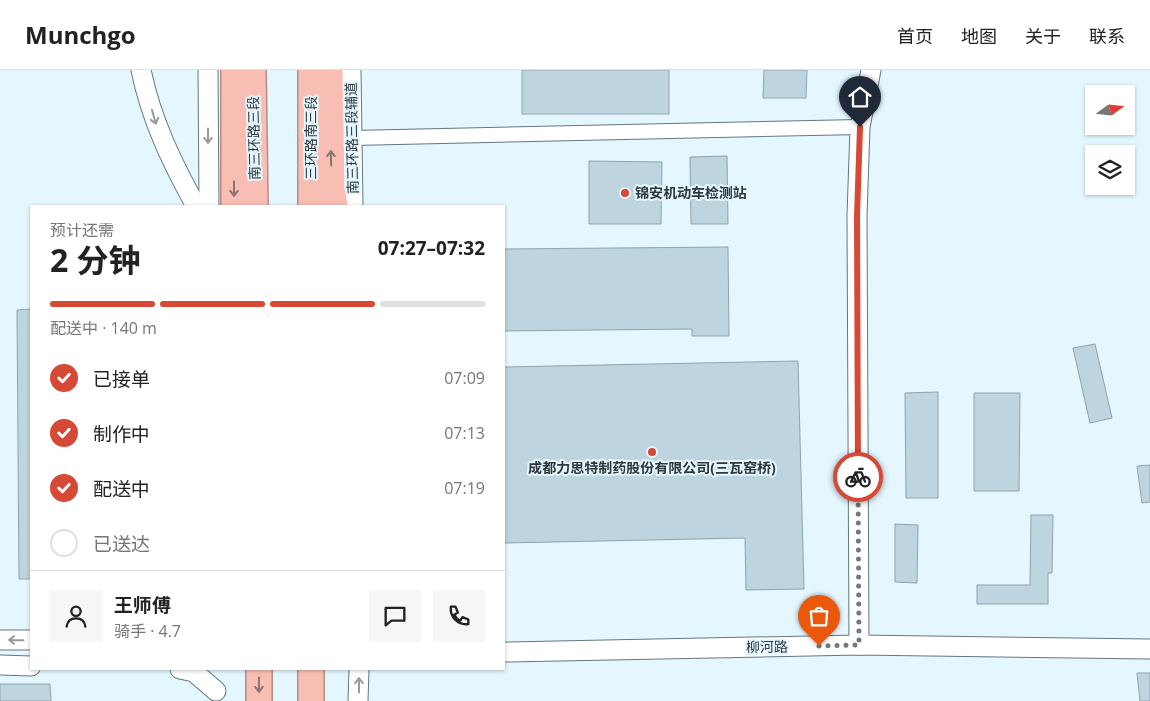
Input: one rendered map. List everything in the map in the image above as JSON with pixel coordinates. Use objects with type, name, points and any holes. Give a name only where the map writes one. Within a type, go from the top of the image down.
[{"type":"highway","points":[[234,70],[234,205]]},
{"type":"highway","name":"南三环路三段","points":[[253,70],[255,205]]},
{"type":"highway","name":"三环路南三段","points":[[311,70],[311,205]]},
{"type":"highway","points":[[330,70],[332,187],[335,205]]},
{"type":"highway","points":[[259,670],[259,701]]},
{"type":"highway","points":[[311,670],[311,701]]},
{"type":"main road","points":[[141,70],[156,125],[175,168],[195,205]]},
{"type":"main road","points":[[208,70],[209,205]]},
{"type":"main road","points":[[859,645],[857,216],[860,127],[871,70]]},
{"type":"main road","name":"南三环路三段辅道","points":[[353,75],[353,205]]},
{"type":"main road","points":[[0,640],[30,640]]},
{"type":"main road","name":"柳河路","points":[[505,652],[859,645],[1150,649]]},
{"type":"main road","points":[[0,666],[30,666]]},
{"type":"main road","points":[[185,670],[194,672],[216,696]]},
{"type":"main road","points":[[215,670],[216,696]]},
{"type":"main road","points":[[358,701],[359,670]]},
{"type":"street","points":[[352,138],[860,127]]},
{"type":"building","points":[[522,70],[669,70],[669,114],[522,114]]},
{"type":"building","points":[[764,70],[807,70],[806,98],[763,98]]},
{"type":"building","points":[[727,156],[728,224],[691,224],[690,157]]},
{"type":"building","name":"锦安机动车检测站","points":[[589,161],[662,162],[661,224],[589,224]]},
{"type":"building","points":[[728,247],[729,336],[692,336],[692,329],[505,331],[505,249]]},
{"type":"building","points":[[30,309],[30,579],[19,579],[17,310]]},
{"type":"building","points":[[1095,344],[1112,418],[1090,423],[1073,348]]},
{"type":"building","name":"成都力思特制药股份有限公司(三瓦窑桥)","points":[[798,361],[804,589],[746,590],[745,538],[505,543],[505,367]]},
{"type":"building","points":[[938,392],[938,498],[906,498],[905,393]]},
{"type":"building","points":[[974,393],[1020,393],[1019,491],[974,491]]},
{"type":"building","points":[[1150,465],[1150,502],[1142,503],[1137,466]]},
{"type":"building","points":[[1031,515],[1053,515],[1052,573],[1048,573],[1048,604],[977,604],[977,585],[1030,585]]},
{"type":"building","points":[[895,524],[918,525],[917,583],[895,582]]},
{"type":"building","points":[[1137,673],[1150,673],[1150,701],[1140,701]]},
{"type":"building","points":[[0,684],[50,684],[51,701],[0,701]]},
{"type":"way so far","points":[[819,646],[859,645],[858,477]]},
{"type":"place","name":"锦安机动车检测站","points":[[625,193]]},
{"type":"place","name":"成都力思特制药股份有限公司(三瓦窑桥)","points":[[652,452]]},
{"type":"route","points":[[858,477],[857,216],[860,127]]}]
